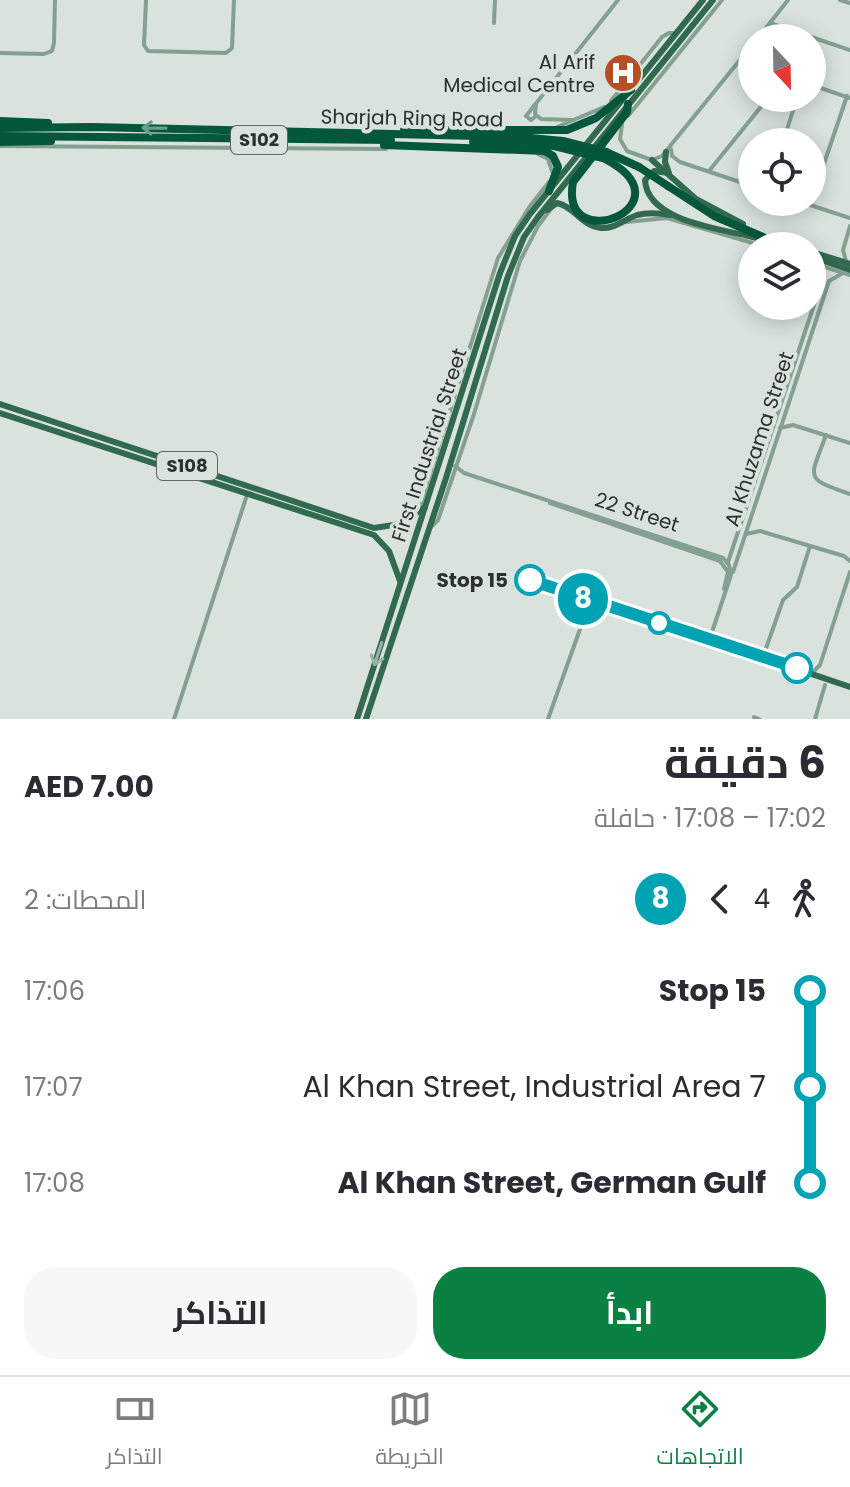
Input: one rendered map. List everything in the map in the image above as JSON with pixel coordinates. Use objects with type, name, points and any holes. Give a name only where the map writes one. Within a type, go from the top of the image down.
[{"type":"highway","points":[[521,137],[585,125],[631,90]]},
{"type":"highway","points":[[603,152],[625,171],[634,188],[628,210],[617,219],[606,222],[594,221],[581,214],[572,196],[576,177],[603,152],[627,112],[628,104]]},
{"type":"highway","points":[[0,121],[92,127]]},
{"type":"highway","name":"Sharjah Ring Road","points":[[0,128],[92,127],[521,137],[603,152],[666,188]]},
{"type":"highway","name":"Sharjah Ring Road","points":[[0,136],[351,141],[521,137]]},
{"type":"highway","points":[[0,144],[79,138]]},
{"type":"highway","points":[[245,140],[261,148]]},
{"type":"highway","points":[[351,141],[545,151],[553,156],[558,167],[549,191]]},
{"type":"highway","name":"S102","points":[[666,188],[704,216],[739,232]]},
{"type":"highway","name":"S102","points":[[666,188],[745,232]]},
{"type":"main road","name":"First Industrial Street","points":[[357,719],[500,273],[518,228],[703,0]]},
{"type":"main road","name":"First Industrial Street","points":[[366,719],[449,476],[515,256],[538,217],[713,0]]},
{"type":"main road","points":[[669,149],[665,162],[671,175]]},
{"type":"main road","points":[[652,160],[704,204],[749,232]]},
{"type":"main road","points":[[671,175],[661,170],[651,172],[646,177],[645,186],[656,203],[680,217],[738,233]]},
{"type":"main road","points":[[538,217],[556,204],[566,205],[580,220],[592,226],[610,227],[646,214],[680,217]]},
{"type":"main road","points":[[515,256],[523,253]]},
{"type":"main road","points":[[826,258],[831,258],[848,269]]},
{"type":"main road","points":[[826,263],[848,269]]},
{"type":"main road","points":[[485,298],[487,316]]},
{"type":"main road","points":[[501,298],[504,310]]},
{"type":"main road","points":[[460,380],[470,370]]},
{"type":"main road","name":"S108","points":[[0,404],[374,532]]},
{"type":"main road","name":"S108","points":[[0,413],[247,495],[374,532]]},
{"type":"main road","points":[[450,415],[452,424]]},
{"type":"main road","points":[[399,588],[394,560],[374,532],[416,515],[427,504]]},
{"type":"main road","points":[[714,641],[850,685]]},
{"type":"main road","points":[[714,641],[832,683],[850,685]]},
{"type":"street","points":[[0,53],[40,54],[54,43],[55,0]]},
{"type":"street","points":[[146,0],[145,42],[153,52],[223,53],[232,45],[234,0]]},
{"type":"street","points":[[494,23],[495,0]]},
{"type":"street","points":[[536,116],[531,120],[526,116],[618,0]]},
{"type":"street","points":[[603,152],[606,143],[722,0]]},
{"type":"street","points":[[788,0],[770,23],[850,50]]},
{"type":"street","points":[[521,137],[576,120],[611,102],[662,37],[676,33]]},
{"type":"street","points":[[622,124],[620,134],[624,148],[652,160],[669,149],[738,62]]},
{"type":"street","points":[[826,90],[848,97],[826,159]]},
{"type":"street","points":[[536,102],[536,116]]},
{"type":"street","points":[[709,171],[757,112]]},
{"type":"street","points":[[536,116],[544,120],[576,120]]},
{"type":"street","points":[[0,144],[380,149],[542,155],[551,164],[552,176],[498,258],[424,498],[416,515]]},
{"type":"street","points":[[669,149],[680,162],[738,181]]},
{"type":"street","points":[[671,175],[673,166],[680,162]]},
{"type":"street","points":[[449,476],[474,414],[523,253],[538,226],[556,204]]},
{"type":"street","points":[[826,208],[850,218]]},
{"type":"street","points":[[623,222],[667,218],[738,235]]},
{"type":"street","points":[[829,281],[848,269],[843,250],[850,226]]},
{"type":"street","points":[[831,258],[843,250]]},
{"type":"street","points":[[826,274],[829,274],[829,281]]},
{"type":"street","name":"Al Khuzama Street","points":[[731,578],[829,281]]},
{"type":"street","name":"Al Khuzama Street","points":[[727,565],[809,320]]},
{"type":"street","points":[[805,351],[810,331],[806,328]]},
{"type":"street","points":[[785,413],[793,425]]},
{"type":"street","points":[[780,428],[793,425],[850,443]]},
{"type":"street","points":[[826,435],[813,471],[814,479],[850,494]]},
{"type":"street","name":"22 Street","points":[[455,466],[464,473],[720,557],[727,565]]},
{"type":"street","name":"22 Street","points":[[449,476],[460,473],[727,565]]},
{"type":"street","points":[[174,719],[247,495]]},
{"type":"street","points":[[750,517],[760,531]]},
{"type":"street","points":[[744,536],[760,531],[847,555],[850,561]]},
{"type":"street","points":[[763,657],[783,600],[797,587],[810,546]]},
{"type":"street","points":[[714,641],[712,633],[731,578],[727,565]]},
{"type":"street","points":[[714,641],[710,635],[728,576],[727,565]]},
{"type":"street","points":[[812,673],[820,665],[850,572]]},
{"type":"street","points":[[548,719],[584,618]]},
{"type":"street","points":[[820,665],[823,676]]},
{"type":"street","points":[[815,719],[825,685]]},
{"type":"bus line","name":"8","points":[[530,580],[797,668]]},
{"type":"place","name":"Al Arif Medical Centre","points":[[623,73]]},
{"type":"place","name":"Stop 15","points":[[530,580]]}]
